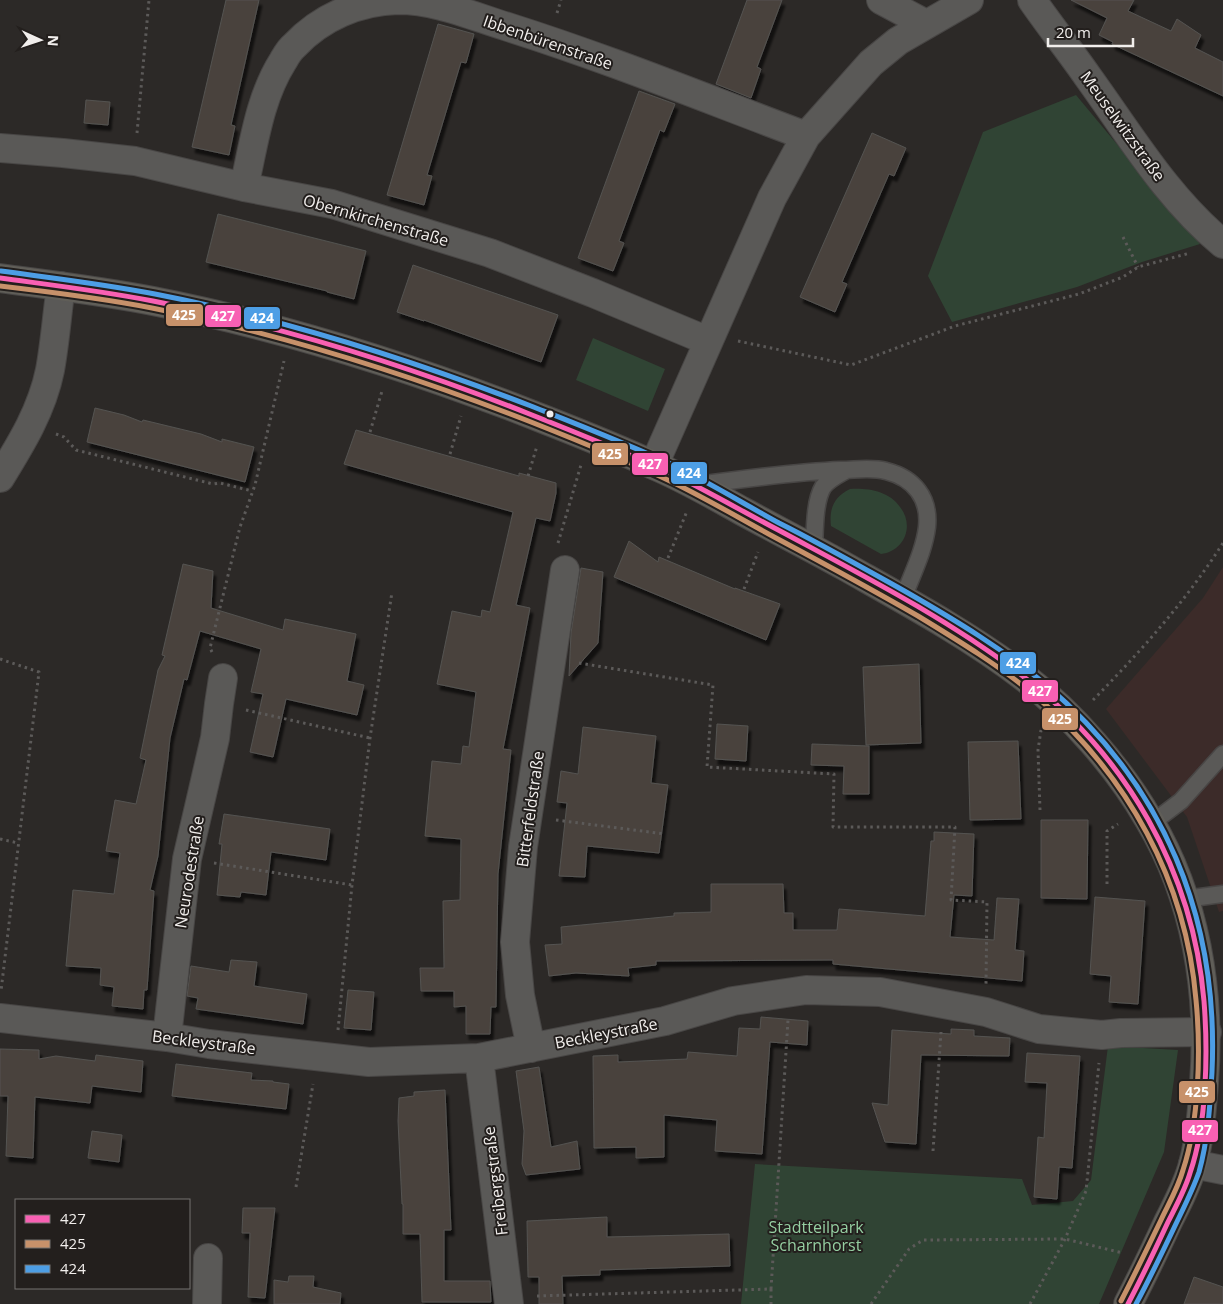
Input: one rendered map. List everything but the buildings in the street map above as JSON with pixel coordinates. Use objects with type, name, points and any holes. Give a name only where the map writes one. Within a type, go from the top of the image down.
[{"type":"street","points":[[881,0],[926,24]]},
{"type":"street","points":[[654,465],[772,198],[806,136],[872,63],[898,41],[969,0]]},
{"type":"street","name":"Meuselwitzstraße","points":[[1032,0],[1088,77],[1140,154],[1190,213],[1223,244]]},
{"type":"street","name":"Ibbenbürenstraße","points":[[244,187],[266,94],[272,79],[293,46],[324,21],[350,8],[377,2],[419,1],[439,5],[548,40],[806,136]]},
{"type":"street","name":"Obernkirchenstraße","points":[[0,148],[135,161],[244,187],[332,204],[490,253],[708,341]]},
{"type":"street","points":[[0,278],[151,300],[222,316],[368,356],[552,422],[654,465],[691,498],[814,550],[902,599],[970,640],[1025,678],[1073,722],[1123,778],[1152,823],[1185,899],[1196,939],[1202,974],[1206,1002],[1206,1032],[1202,1110],[1193,1164],[1181,1196],[1128,1304]]},
{"type":"street","points":[[0,478],[32,424],[50,371],[61,286]]},
{"type":"street","name":"Bitterfeldstraße","points":[[531,1048],[520,995],[515,942],[523,847],[565,570]]},
{"type":"street","name":"Neurodestraße","points":[[167,1037],[187,859],[215,738],[221,691]]},
{"type":"street","name":"Beckleystraße","points":[[0,1018],[369,1062],[479,1058],[665,1021],[733,1002],[806,990],[880,992],[986,1012],[1039,1029],[1102,1035],[1206,1032]]},
{"type":"street","name":"Freibergstraße","points":[[479,1058],[509,1300]]},
{"type":"street","points":[[1193,1164],[1223,1170]]},
{"type":"street","points":[[207,1304],[208,1258]]},
{"type":"lane","points":[[814,550],[818,500],[823,486],[847,470]]},
{"type":"lane","points":[[691,498],[749,479],[796,472],[886,471],[906,479],[918,489],[925,506],[927,526],[922,548],[902,599]]},
{"type":"lane","points":[[1152,823],[1181,801],[1223,754]]},
{"type":"lane","points":[[1185,899],[1223,894]]},
{"type":"path","points":[[135,161],[149,0]]},
{"type":"path","points":[[1123,236],[1138,267]]},
{"type":"path","points":[[708,341],[723,338],[851,364],[955,326],[1080,294],[1123,277],[1138,267],[1223,244]]},
{"type":"path","points":[[286,354],[210,648],[221,691],[370,738]]},
{"type":"path","points":[[370,432],[383,388]]},
{"type":"path","points":[[450,454],[462,413]]},
{"type":"path","points":[[32,424],[64,437],[76,450],[213,484],[220,483],[252,491]]},
{"type":"path","points":[[528,476],[538,443]]},
{"type":"path","points":[[565,570],[554,558],[582,462]]},
{"type":"path","points":[[668,558],[691,498]]},
{"type":"path","points":[[1093,700],[1137,656],[1170,616],[1223,543]]},
{"type":"path","points":[[744,589],[760,547]]},
{"type":"path","points":[[296,1187],[315,1070],[336,1058],[352,885],[370,738],[392,592]]},
{"type":"path","points":[[0,659],[39,672],[0,997]]},
{"type":"path","points":[[551,659],[713,685],[707,767],[834,774],[833,827],[956,827],[951,900],[988,902],[986,1012]]},
{"type":"path","points":[[1040,810],[1038,742],[1044,723]]},
{"type":"path","points":[[528,817],[665,834]]},
{"type":"path","points":[[1107,884],[1107,831],[1122,821]]},
{"type":"path","points":[[0,839],[18,843]]},
{"type":"path","points":[[187,859],[352,885]]},
{"type":"path","points":[[771,1304],[790,992]]},
{"type":"path","points":[[933,1151],[942,1004]]},
{"type":"path","points":[[1030,1304],[1064,1239],[1086,1191],[1102,1035]]},
{"type":"path","points":[[871,1304],[909,1249],[923,1240],[1064,1239],[1128,1255]]},
{"type":"path","points":[[509,1300],[771,1289]]},
{"type":"shaded area","points":[[1223,567],[1223,911],[1219,912],[1187,817],[1106,709],[1203,598]]},
{"type":"green space","points":[[1076,95],[1200,244],[1142,262],[1077,287],[952,322],[928,276],[983,132]]},
{"type":"green space","points":[[593,338],[665,369],[648,411],[576,380]]},
{"type":"green space","points":[[850,489],[864,489],[884,494],[900,507],[907,522],[907,529],[901,543],[896,548],[881,554],[831,526],[832,508],[836,499]]},
{"type":"green space","name":"Stadtteilpark Scharnhorst","points":[[1108,1046],[1178,1050],[1164,1152],[1099,1304],[741,1304],[755,1164],[1022,1179],[1032,1205],[1073,1201],[1091,1180]]},
{"type":"transit line","name":"424","points":[[1,271],[136,290],[251,315],[392,356],[549,413],[675,466],[844,557],[961,624],[996,647],[1045,684],[1087,723],[1122,765],[1152,810],[1176,858],[1194,908],[1206,960],[1212,1015],[1212,1072],[1205,1148],[1199,1172],[1190,1194],[1136,1304]]},
{"type":"transit line","name":"427","points":[[0,278],[153,301],[248,322],[343,348],[389,363],[481,395],[581,435],[684,480],[906,600],[996,656],[1061,709],[1094,743],[1123,780],[1148,820],[1169,862],[1186,907],[1197,953],[1204,1001],[1206,1043],[1205,1088],[1196,1154],[1183,1192],[1128,1304]]},
{"type":"transit line","name":"425","points":[[0,286],[133,304],[248,330],[391,372],[531,422],[637,466],[711,502],[918,616],[994,664],[1037,697],[1070,728],[1099,761],[1125,796],[1147,833],[1165,872],[1180,913],[1190,956],[1198,1020],[1198,1064],[1195,1109],[1188,1151],[1176,1189],[1121,1301]]}]
